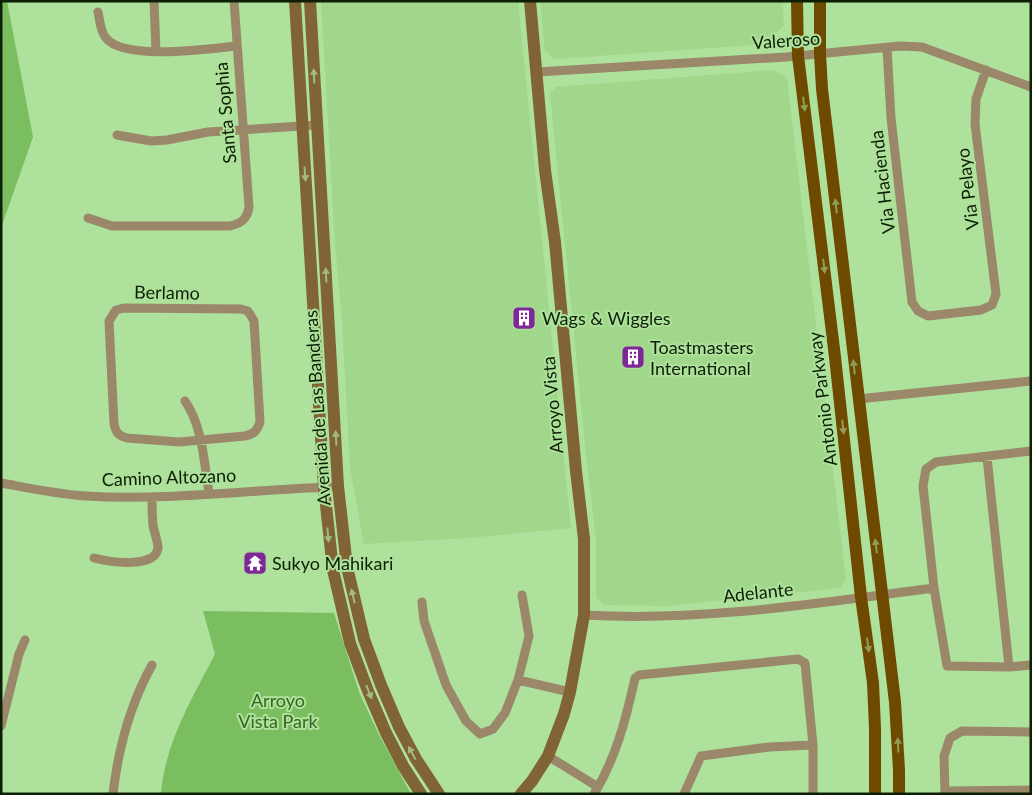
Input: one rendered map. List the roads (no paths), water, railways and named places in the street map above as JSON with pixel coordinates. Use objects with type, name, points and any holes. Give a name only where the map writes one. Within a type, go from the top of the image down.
[{"type":"main road","name":"Avenida de Las Banderas","points":[[295,1],[324,487],[333,570],[350,643],[368,691],[386,733],[403,766],[421,794]]},
{"type":"main road","name":"Avenida de Las Banderas","points":[[310,1],[338,486],[347,568],[364,639],[381,685],[399,727],[438,794]]},
{"type":"main road","name":"Arroyo Vista","points":[[521,794],[532,782],[548,756],[570,692],[584,615],[585,566],[581,509],[555,242],[545,170],[530,1]]},
{"type":"main road","name":"Antonio Parkway","points":[[797,1],[798,56],[835,357],[861,597],[873,683],[875,794]]},
{"type":"main road","name":"Antonio Parkway","points":[[820,1],[820,54],[858,399],[895,702],[899,794]]},
{"type":"street","points":[[154,1],[156,52]]},
{"type":"street","name":"Santa Sophia","points":[[88,218],[112,226],[230,226],[239,224],[247,215],[249,207],[234,1]]},
{"type":"street","points":[[98,12],[101,31],[105,38],[118,47],[172,52],[236,46]]},
{"type":"street","name":"Valeroso","points":[[537,72],[798,56],[900,46],[922,47],[1031,87]]},
{"type":"street","name":"Via Hacienda","points":[[887,48],[891,118],[912,302],[918,311],[928,316],[981,310],[992,305]]},
{"type":"street","name":"Via Pelayo","points":[[986,70],[976,99],[975,124],[996,294],[992,305]]},
{"type":"street","points":[[116,135],[151,141],[167,140],[208,132],[317,125]]},
{"type":"street","name":"Berlamo","points":[[124,308],[241,309],[248,311],[252,315],[254,320],[260,422],[258,430],[253,434],[245,436],[200,441],[179,442],[127,438],[120,436],[116,431],[114,424],[109,321],[116,310],[124,308]]},
{"type":"street","points":[[858,399],[1031,381]]},
{"type":"street","points":[[185,401],[193,412],[209,493]]},
{"type":"street","points":[[1031,451],[936,462],[926,469],[923,486],[934,588],[948,666],[1009,667],[1031,665]]},
{"type":"street","points":[[987,457],[1009,667]]},
{"type":"street","name":"Camino Altozano","points":[[1,483],[84,496],[152,497],[338,486]]},
{"type":"street","points":[[94,558],[107,561],[144,562],[154,556],[158,548],[153,522],[152,497]]},
{"type":"street","name":"Adelante","points":[[584,615],[631,618],[683,616],[934,588]]},
{"type":"street","points":[[422,602],[424,621],[446,685],[466,721],[480,734],[493,729],[505,714],[518,680],[529,636],[522,595]]},
{"type":"street","points":[[1,726],[19,654],[25,640]]},
{"type":"street","points":[[548,756],[596,790],[614,755],[635,678],[644,674],[664,674],[798,658],[804,663],[813,745],[813,794]]},
{"type":"street","points":[[113,794],[115,773],[127,729],[144,680],[152,665]]},
{"type":"street","points":[[518,680],[570,692]]},
{"type":"street","points":[[1031,732],[962,731],[950,738],[944,756],[945,792],[1031,790]]},
{"type":"street","points":[[684,794],[701,756],[769,746],[813,745]]},
{"type":"place","name":"Wags & Wiggles","points":[[524,318]]},
{"type":"place","name":"Toastmasters International","points":[[633,357]]},
{"type":"place","name":"Sukyo Mahikari","points":[[255,563]]},
{"type":"park label","name":"Arroyo Vista Park","points":[[278,710]]}]
